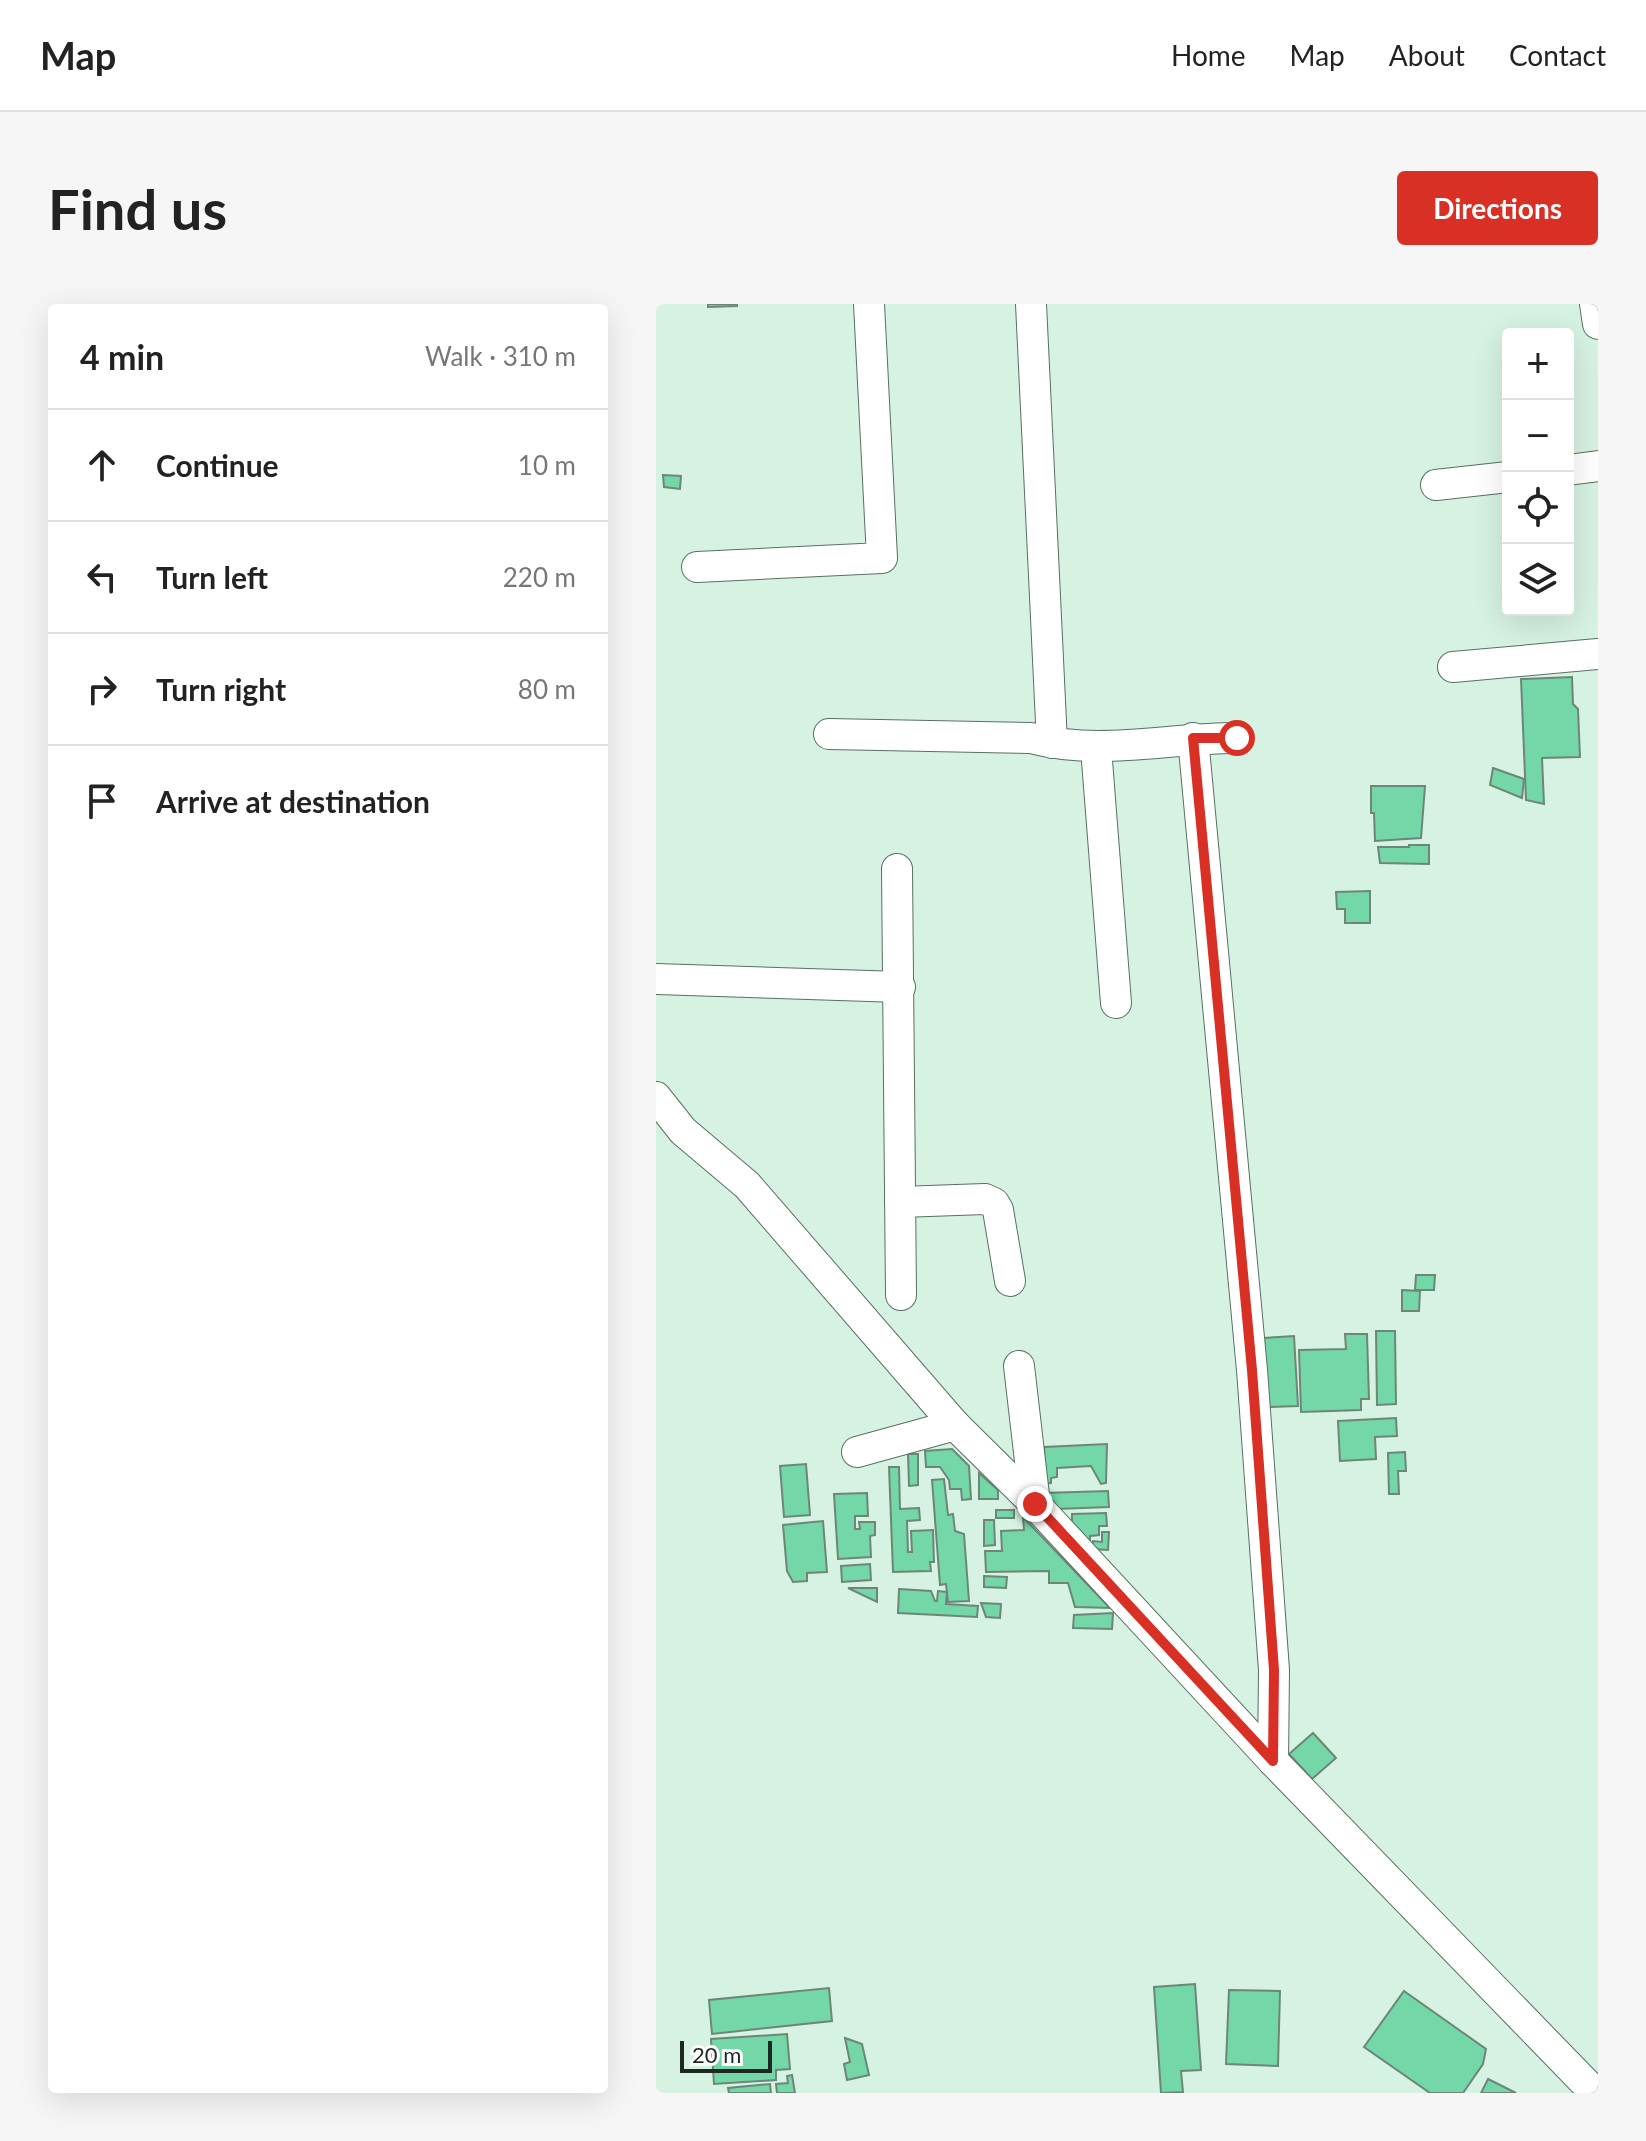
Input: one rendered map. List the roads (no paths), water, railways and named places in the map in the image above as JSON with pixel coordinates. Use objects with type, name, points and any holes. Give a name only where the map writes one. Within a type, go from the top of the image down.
[{"type":"street","points":[[697,567],[882,558],[869,304]]},
{"type":"street","points":[[1031,304],[1052,743]]},
{"type":"street","points":[[1595,304],[1598,324]]},
{"type":"street","points":[[1574,469],[1598,466]]},
{"type":"street","points":[[1436,485],[1502,478]]},
{"type":"street","points":[[1453,667],[1598,654]]},
{"type":"street","points":[[829,734],[1031,738],[1096,748],[1193,738],[1237,738]]},
{"type":"street","points":[[1193,738],[1252,1370],[1274,1670],[1273,1761]]},
{"type":"street","points":[[1096,748],[1116,1003]]},
{"type":"street","points":[[897,869],[901,1295]]},
{"type":"street","points":[[656,979],[900,987]]},
{"type":"street","points":[[656,1097],[683,1131],[747,1185],[955,1425],[1035,1504],[1273,1761],[1595,2093]]},
{"type":"street","points":[[900,1202],[985,1199],[994,1203],[998,1210],[1010,1281]]},
{"type":"street","points":[[1019,1366],[1035,1504]]},
{"type":"street","points":[[857,1452],[955,1425]]}]
